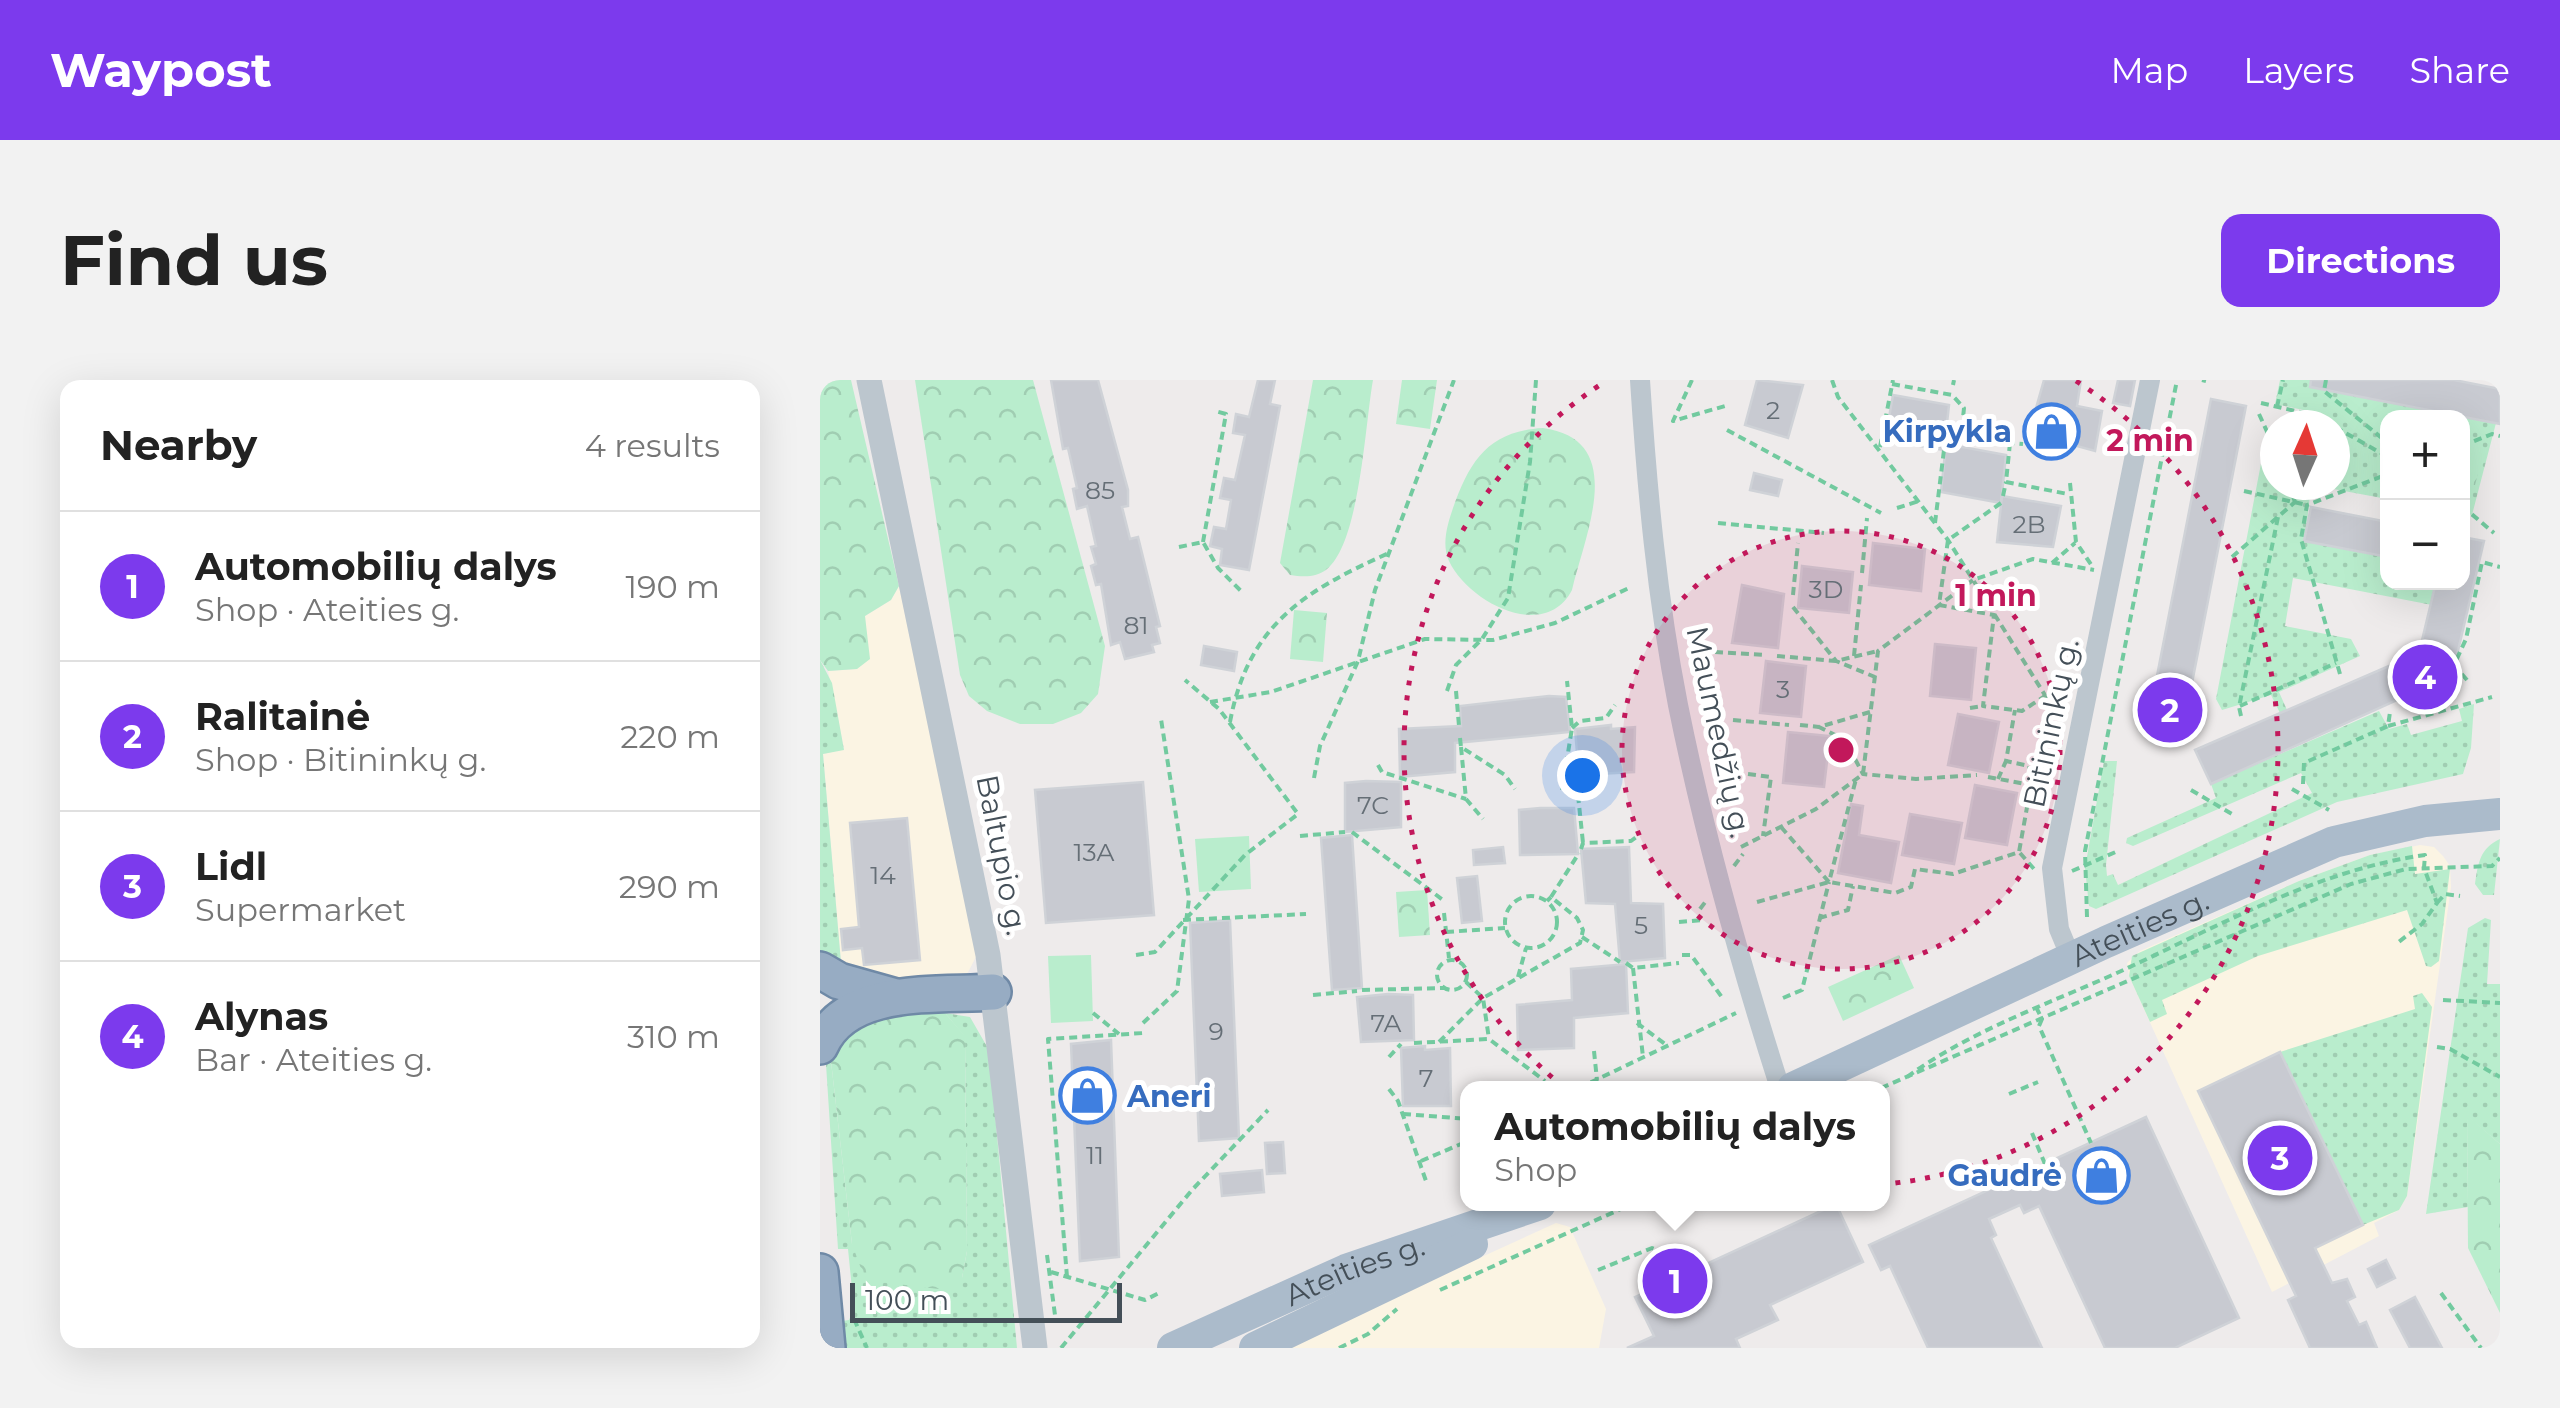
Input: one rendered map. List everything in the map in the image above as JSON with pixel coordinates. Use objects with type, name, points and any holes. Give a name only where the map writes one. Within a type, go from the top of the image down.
[{"type":"highway","points":[[820,970],[839,981],[896,998]]},
{"type":"highway","points":[[820,1046],[844,1017],[896,998],[993,992]]},
{"type":"highway","points":[[820,1272],[827,1348]]},
{"type":"main road","name":"Ateities g.","points":[[1809,1081],[2071,958],[2334,842],[2425,821],[2500,814]]},
{"type":"main road","name":"Ateities g.","points":[[1173,1348],[1346,1270],[1519,1211]]},
{"type":"main road","name":"Ateities g.","points":[[1255,1348],[1354,1303],[1535,1211]]},
{"type":"main road","points":[[1346,1270],[1354,1303]]},
{"type":"street","name":"Baltupio g.","points":[[869,380],[962,816],[993,992],[1035,1348]]},
{"type":"street","name":"Maumedžių g.","points":[[1640,380],[1649,509],[1678,704],[1754,1006],[1778,1081]]},
{"type":"street","name":"Bitininkų g.","points":[[2071,958],[2043,875],[2150,380]]},
{"type":"path","points":[[1314,778],[1320,746],[1358,661],[1374,590],[1454,380]]},
{"type":"path","points":[[1447,692],[1456,666],[1482,639],[1508,598],[1530,462],[1536,380]]},
{"type":"path","points":[[1692,380],[1673,422],[1725,406]]},
{"type":"path","points":[[1832,380],[1838,396],[1948,540],[2055,712]]},
{"type":"path","points":[[2087,917],[2083,867],[2178,380]]},
{"type":"path","points":[[2277,407],[2283,380]]},
{"type":"path","points":[[2326,380],[2324,391],[2380,436]]},
{"type":"path","points":[[1880,447],[1893,382],[1952,395],[1964,408],[1962,438]]},
{"type":"path","points":[[2261,403],[2291,410]]},
{"type":"path","points":[[1215,411],[1226,414],[1203,542],[1218,568],[1244,593]]},
{"type":"path","points":[[1727,430],[1881,514]]},
{"type":"path","points":[[2470,443],[2492,434],[2500,436]]},
{"type":"path","points":[[2350,435],[2380,453]]},
{"type":"path","points":[[1935,523],[1948,439],[2024,444]]},
{"type":"path","points":[[1939,606],[1948,540],[2002,500],[2010,443]]},
{"type":"path","points":[[2244,491],[2308,505],[2380,477]]},
{"type":"path","points":[[2006,482],[2068,494]]},
{"type":"path","points":[[1836,661],[1878,651],[1973,580],[2033,559],[2094,570],[2076,542],[2068,494],[2070,482]]},
{"type":"path","points":[[1897,508],[1919,501]]},
{"type":"path","points":[[2232,556],[2295,502]]},
{"type":"path","points":[[2308,505],[2301,539],[2340,674]]},
{"type":"path","points":[[2470,513],[2494,533]]},
{"type":"path","points":[[1862,573],[1867,518]]},
{"type":"path","points":[[2241,716],[2239,707],[2278,518]]},
{"type":"path","points":[[1718,523],[1824,533]]},
{"type":"path","points":[[1179,547],[1203,542]]},
{"type":"path","points":[[1793,595],[1798,542]]},
{"type":"path","points":[[2052,563],[2076,542]]},
{"type":"path","points":[[1230,724],[1246,666],[1291,608],[1330,578],[1389,554]]},
{"type":"path","points":[[2466,680],[2454,665],[2466,639],[2482,562],[2500,567]]},
{"type":"path","points":[[1854,656],[1860,584]]},
{"type":"path","points":[[1210,702],[1270,692],[1425,638],[1482,639],[1555,623],[1631,588]]},
{"type":"path","points":[[1939,606],[1994,615]]},
{"type":"path","points":[[1793,607],[1836,661]]},
{"type":"path","points":[[1983,706],[1994,615]]},
{"type":"path","points":[[1863,774],[1878,651]]},
{"type":"path","points":[[1716,652],[1766,656]]},
{"type":"path","points":[[1777,656],[1836,661],[1875,677]]},
{"type":"path","points":[[2239,707],[2336,664]]},
{"type":"path","points":[[1136,956],[1155,952],[1245,855],[1298,814],[1230,724],[1185,680]]},
{"type":"path","points":[[1562,790],[1572,728],[1566,681]]},
{"type":"path","points":[[1456,691],[1458,726]]},
{"type":"path","points":[[1970,708],[2016,710],[2045,696]]},
{"type":"path","points":[[2302,784],[2304,763],[2388,726],[2492,697]]},
{"type":"path","points":[[1572,728],[1580,721],[1606,718],[1615,704]]},
{"type":"path","points":[[1998,779],[2006,761],[2016,710]]},
{"type":"path","points":[[1800,726],[1819,727],[1871,712]]},
{"type":"path","points":[[2388,726],[2390,712]]},
{"type":"path","points":[[1143,1023],[1178,992],[1183,920],[1189,900],[1161,719]]},
{"type":"path","points":[[1734,720],[1789,724]]},
{"type":"path","points":[[1819,727],[1845,740],[1863,774]]},
{"type":"path","points":[[1460,738],[1466,800]]},
{"type":"path","points":[[1461,747],[1505,775],[1514,789]]},
{"type":"path","points":[[2006,761],[2030,766],[2031,786],[2019,852]]},
{"type":"path","points":[[1378,765],[1382,772],[1466,800],[1483,820]]},
{"type":"path","points":[[1748,774],[1771,777],[1763,836]]},
{"type":"path","points":[[1741,847],[1781,827],[1863,774],[1916,778],[1976,775]]},
{"type":"path","points":[[1988,778],[2031,786]]},
{"type":"path","points":[[1783,998],[1802,990],[1856,779]]},
{"type":"path","points":[[2292,789],[2329,810]]},
{"type":"path","points":[[2191,790],[2232,814]]},
{"type":"path","points":[[1549,899],[1581,848],[1578,795]]},
{"type":"path","points":[[1781,827],[1830,882]]},
{"type":"path","points":[[1300,836],[1349,832],[1444,900]]},
{"type":"path","points":[[1581,848],[1631,841],[1640,835]]},
{"type":"path","points":[[2019,852],[2043,875],[2083,867],[2118,851]]},
{"type":"path","points":[[1757,902],[1830,882],[1895,892],[1911,887],[1915,869],[1953,874],[2019,852]]},
{"type":"path","points":[[1907,1076],[1934,1057],[1988,1030],[2278,899],[2398,859],[2425,856],[2424,868],[2436,903]]},
{"type":"path","points":[[1890,1084],[2351,884],[2424,868],[2492,866],[2500,858]]},
{"type":"path","points":[[1818,918],[1848,910],[1854,886]]},
{"type":"path","points":[[2396,944],[2422,924],[2446,894],[2460,896]]},
{"type":"path","points":[[1439,1042],[1483,998],[1580,943],[1584,930],[1577,918],[1549,899],[1530,896],[1514,902],[1505,917],[1505,928],[1512,940],[1526,948],[1542,945],[1554,934],[1557,916],[1549,899]]},
{"type":"path","points":[[1444,913],[1449,960],[1437,974],[1444,988]]},
{"type":"path","points":[[1183,920],[1306,914]]},
{"type":"path","points":[[1678,922],[1703,920]]},
{"type":"path","points":[[1446,932],[1505,928]]},
{"type":"path","points":[[1582,938],[1633,968],[1679,964]]},
{"type":"path","points":[[1517,978],[1526,948]]},
{"type":"path","points":[[1682,954],[1691,955],[1724,1000]]},
{"type":"path","points":[[1449,960],[1466,967],[1466,982],[1483,998],[1489,1040]]},
{"type":"path","points":[[1633,968],[1644,1057]]},
{"type":"path","points":[[1313,995],[1454,990],[1466,982]]},
{"type":"path","points":[[2443,1000],[2500,1003]]},
{"type":"path","points":[[1594,1051],[1596,1080],[1754,1006]]},
{"type":"path","points":[[1093,1012],[1120,1034]]},
{"type":"path","points":[[2042,1019],[2039,1026],[2091,1143]]},
{"type":"path","points":[[1637,1022],[1667,1045]]},
{"type":"path","points":[[1067,1277],[1048,1039],[1144,1033]]},
{"type":"path","points":[[1414,1044],[1489,1040],[1543,1081]]},
{"type":"path","points":[[1389,1058],[1401,1044]]},
{"type":"path","points":[[2437,1047],[2450,1049],[2500,1077]]},
{"type":"path","points":[[2009,1094],[2038,1082]]},
{"type":"path","points":[[1389,1089],[1403,1114],[1426,1181]]},
{"type":"path","points":[[1061,1348],[1192,1190],[1268,1110]]},
{"type":"path","points":[[1403,1114],[1460,1118]]},
{"type":"path","points":[[2032,1133],[2046,1164]]},
{"type":"path","points":[[1420,1162],[1460,1145]]},
{"type":"path","points":[[1967,1164],[1979,1190]]},
{"type":"path","points":[[1435,1292],[1616,1211]]},
{"type":"path","points":[[1598,1270],[1652,1248],[1660,1251],[1672,1278]]},
{"type":"path","points":[[1051,1272],[1146,1300],[1159,1293]]},
{"type":"path","points":[[2441,1292],[2482,1348]]},
{"type":"path","points":[[1339,1348],[1368,1334],[1398,1308]]},
{"type":"path","points":[[854,1319],[867,1348]]},
{"type":"shaded area","points":[[899,586],[978,953],[966,976],[888,988],[842,974],[823,754],[844,749],[828,671],[857,669],[866,635],[865,616],[891,600]]},
{"type":"shaded area","points":[[2420,845],[2434,847],[2443,856],[2450,866],[2451,887],[2407,1196],[2399,1210],[2374,1223],[2379,1236],[2272,1292],[2129,976],[2127,963],[2140,951],[2299,881],[2370,855]]},
{"type":"shaded area","points":[[1556,1223],[1570,1227],[1606,1309],[1599,1348],[1282,1348]]},
{"type":"green space","points":[[820,380],[851,380],[899,586],[891,600],[865,616],[870,659],[857,669],[828,671],[820,660]]},
{"type":"green space","points":[[915,380],[1033,380],[1105,646],[1098,694],[1081,713],[1053,724],[1020,724],[987,711],[969,696],[960,675]]},
{"type":"green space","points":[[1313,380],[1373,380],[1359,481],[1347,534],[1327,569],[1300,576],[1290,575],[1280,563]]},
{"type":"green space","points":[[1402,380],[1437,380],[1430,429],[1396,424]]},
{"type":"green space","points":[[2280,380],[2330,380],[2329,391],[2428,410],[2380,410],[2380,498],[2350,492],[2350,410],[2303,410],[2275,404]]},
{"type":"green space","points":[[2470,418],[2496,423],[2470,515]]},
{"type":"green space","points":[[1543,428],[1569,436],[1586,450],[1595,492],[1572,590],[1560,605],[1544,613],[1526,615],[1508,611],[1473,591],[1449,561],[1445,541],[1460,491],[1484,451],[1509,435]]},
{"type":"green space","points":[[2470,449],[2484,451],[2470,500]]},
{"type":"green space","points":[[2260,469],[2260,500],[2309,500],[2305,541],[2380,556],[2380,590],[2435,590],[2432,605],[2293,578],[2285,626],[2351,639],[2360,656],[2279,692],[2287,710],[2280,713],[2271,695],[2222,710],[2216,699]]},
{"type":"green space","points":[[1294,610],[1327,613],[1323,662],[1290,659]]},
{"type":"green space","points":[[820,660],[832,683],[844,750],[823,754],[842,974],[820,959]]},
{"type":"green space","points":[[2474,704],[2471,748],[2463,774],[2337,802],[2096,909],[2089,906],[2085,868],[2104,761],[2117,761],[2106,865],[2107,876],[2113,874],[2118,885],[2312,793],[2301,773],[2133,846],[2126,843],[2127,838],[2216,798],[2211,784],[2379,711],[2389,729],[2407,724],[2411,735],[2462,721],[2459,709]]},
{"type":"green space","points":[[1249,836],[1251,889],[1199,892],[1195,839]]},
{"type":"green space","points":[[2500,839],[2494,895],[2483,895],[2475,884],[2479,863],[2488,847]]},
{"type":"green space","points":[[2412,846],[2415,874],[2450,869],[2439,961],[2431,967],[2426,966],[2407,910],[2258,956],[2162,1000],[2167,1014],[2150,1022],[2129,976],[2132,956],[2299,881],[2370,855]]},
{"type":"green space","points":[[1427,890],[1430,935],[1399,937],[1396,892]]},
{"type":"green space","points":[[2485,918],[2491,920],[2487,984],[2500,984],[2500,1144],[2467,1116],[2468,1207],[2426,1214],[2468,928]]},
{"type":"green space","points":[[1091,955],[1093,1021],[1051,1023],[1048,956]]},
{"type":"green space","points":[[1899,955],[1914,988],[1843,1021],[1828,987]]},
{"type":"green space","points":[[2422,993],[2432,1007],[2407,1196],[2399,1210],[2363,1225],[2280,1052],[2415,1009],[2413,996]]},
{"type":"green space","points":[[883,1012],[945,1013],[965,1036],[967,1251],[962,1278],[947,1290],[872,1281],[863,1274],[852,1244],[829,1044]]},
{"type":"green space","points":[[945,1013],[970,1017],[989,1050],[1017,1348],[839,1348],[842,1321],[849,1320],[854,1309],[848,1249],[838,1249],[825,1049],[829,1044],[852,1244],[962,1278],[967,1251],[965,1037]]},
{"type":"green space","points":[[2467,1115],[2500,1144],[2500,1313],[2468,1248]]},
{"type":"building","points":[[1051,380],[1098,380],[1128,490],[1128,506],[1122,507],[1130,539],[1138,537],[1160,626],[1156,627],[1160,643],[1152,645],[1154,652],[1125,659],[1120,642],[1111,645],[1101,584],[1096,585],[1091,566],[1096,564],[1091,547],[1096,546],[1087,506],[1077,509],[1073,489],[1077,488],[1068,448],[1063,449]]},
{"type":"building","points":[[1258,380],[1275,380],[1270,404],[1280,406],[1249,570],[1220,565],[1222,549],[1210,546],[1214,527],[1226,529],[1231,500],[1220,498],[1224,478],[1235,480],[1245,435],[1233,433],[1236,414],[1249,417]]},
{"type":"building","points":[[1757,380],[1803,385],[1788,438],[1745,425]]},
{"type":"building","points":[[2044,380],[2081,380],[2077,406],[2102,411],[2095,451],[2029,433]]},
{"type":"building","points":[[2118,380],[2135,380],[2130,406],[2113,403]]},
{"type":"building","points":[[2311,380],[2454,380],[2500,389],[2500,424],[2470,418],[2470,410],[2428,410],[2310,387]]},
{"type":"building","points":[[1893,395],[1949,405],[1944,450],[1885,440]]},
{"type":"building","points":[[2211,399],[2246,406],[2184,724],[2149,717]]},
{"type":"building","points":[[1946,444],[2006,455],[2001,503],[1941,492]]},
{"type":"building","points":[[1754,473],[1782,480],[1778,496],[1750,490]]},
{"type":"building","points":[[2002,496],[2061,506],[2053,547],[1997,542]]},
{"type":"building","points":[[2311,507],[2380,520],[2380,555],[2304,541]]},
{"type":"building","points":[[2470,538],[2484,541],[2456,659],[2437,682],[2211,784],[2195,750],[2419,653],[2434,590],[2470,590]]},
{"type":"building","points":[[1873,543],[1925,549],[1921,591],[1869,585]]},
{"type":"building","points":[[1802,566],[1853,572],[1849,613],[1798,608]]},
{"type":"building","points":[[1742,585],[1784,594],[1778,648],[1732,643]]},
{"type":"building","points":[[1935,644],[1976,648],[1971,700],[1930,696]]},
{"type":"building","points":[[1204,646],[1237,652],[1234,671],[1201,665]]},
{"type":"building","points":[[1766,661],[1806,666],[1801,717],[1760,713]]},
{"type":"building","points":[[1566,697],[1570,732],[1455,743],[1455,772],[1400,777],[1399,729],[1461,726],[1460,706]]},
{"type":"building","points":[[1958,714],[1999,722],[1989,773],[1948,765]]},
{"type":"building","points":[[1611,725],[1611,729],[1635,727],[1634,772],[1579,775],[1575,729]]},
{"type":"building","points":[[1788,732],[1830,736],[1824,787],[1783,783]]},
{"type":"building","points":[[1143,782],[1154,915],[1046,923],[1035,790]]},
{"type":"building","points":[[1401,782],[1401,827],[1345,832],[1345,783]]},
{"type":"building","points":[[1975,785],[2017,793],[2007,845],[1965,838]]},
{"type":"building","points":[[1851,804],[1863,806],[1859,835],[1899,842],[1891,883],[1838,873]]},
{"type":"building","points":[[1574,808],[1578,854],[1520,855],[1519,810]]},
{"type":"building","points":[[1910,814],[1962,823],[1954,864],[1902,855]]},
{"type":"building","points":[[907,818],[920,960],[864,965],[862,948],[843,950],[841,929],[859,927],[850,823]]},
{"type":"building","points":[[1352,835],[1362,988],[1332,990],[1321,838]]},
{"type":"building","points":[[1503,847],[1505,863],[1474,865],[1473,850]]},
{"type":"building","points":[[1629,847],[1631,903],[1663,904],[1665,958],[1620,962],[1615,904],[1586,903],[1581,849]]},
{"type":"building","points":[[1477,876],[1482,921],[1462,923],[1457,878]]},
{"type":"building","points":[[1230,920],[1239,1138],[1199,1141],[1190,923]]},
{"type":"building","points":[[1626,964],[1628,1013],[1574,1018],[1574,1048],[1518,1050],[1517,1005],[1572,1000],[1571,969]]},
{"type":"building","points":[[1413,995],[1414,1040],[1361,1042],[1357,997]]},
{"type":"building","points":[[1111,1040],[1119,1257],[1080,1261],[1071,1044]]},
{"type":"building","points":[[1425,1046],[1425,1050],[1450,1048],[1451,1106],[1403,1106],[1401,1048]]},
{"type":"building","points":[[2280,1052],[2363,1225],[2315,1248],[2332,1283],[2347,1279],[2355,1297],[2347,1301],[2359,1325],[2366,1322],[2377,1348],[2310,1348],[2288,1300],[2296,1296],[2198,1091]]},
{"type":"building","points":[[2146,1117],[2239,1318],[2175,1348],[2105,1348],[2039,1206],[2024,1213],[2020,1205],[1989,1219],[1996,1235],[1991,1238],[2042,1348],[1928,1348],[1890,1266],[1881,1270],[1869,1245]]},
{"type":"building","points":[[1283,1142],[1285,1173],[1267,1174],[1265,1143]]},
{"type":"building","points":[[1262,1170],[1264,1192],[1222,1196],[1220,1174]]},
{"type":"building","points":[[1821,1211],[1839,1211],[1863,1262],[1770,1305],[1778,1320],[1736,1339],[1740,1348],[1627,1348],[1654,1336],[1635,1297]]},
{"type":"building","points":[[2386,1260],[2395,1278],[2377,1287],[2368,1269]]},
{"type":"building","points":[[2415,1297],[2442,1348],[2410,1348],[2390,1310]]},
{"type":"place","name":"Kirpykla","points":[[2051,431]]},
{"type":"place","name":"Alynas","points":[[2425,677]]},
{"type":"place","name":"Ralitainė","points":[[2170,710]]},
{"type":"place","name":"Aneri","points":[[1088,1096]]},
{"type":"place","name":"Lidl","points":[[2280,1158]]},
{"type":"place","name":"Gaudrė","points":[[2101,1175]]},
{"type":"place","name":"Automobilių dalys","points":[[1675,1281]]}]
